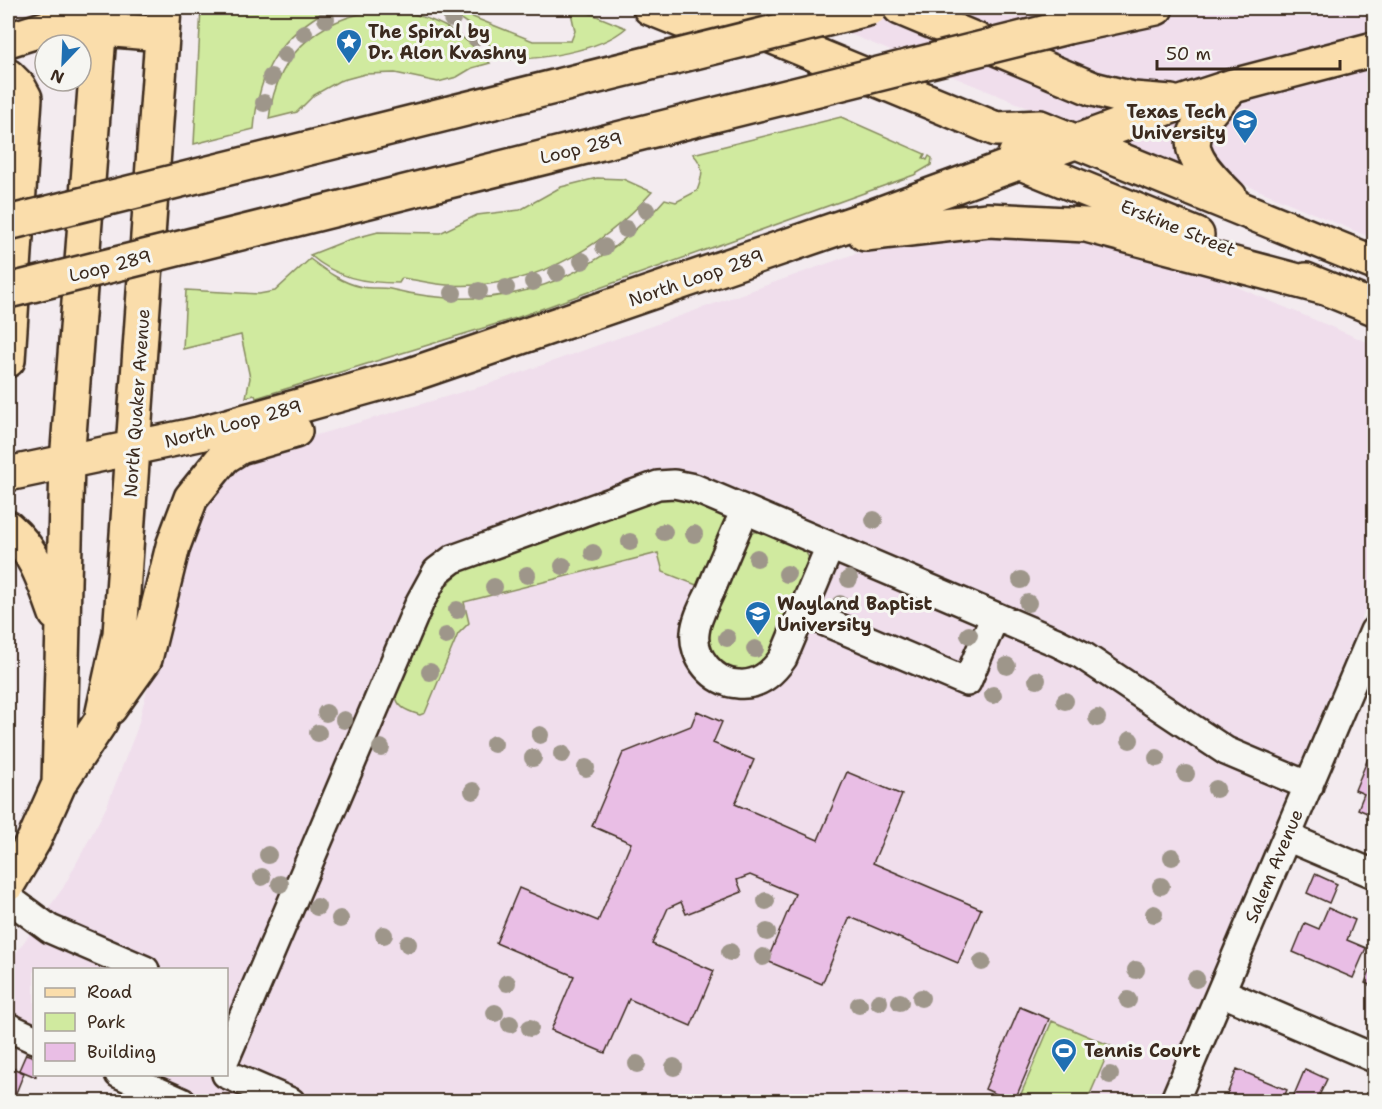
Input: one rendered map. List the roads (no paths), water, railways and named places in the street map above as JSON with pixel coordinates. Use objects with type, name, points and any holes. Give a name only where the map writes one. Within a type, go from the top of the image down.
[{"type":"main road","points":[[650,8],[692,17],[728,14],[996,129],[1040,127],[1374,263]]},
{"type":"main road","points":[[8,223],[871,8]]},
{"type":"main road","points":[[900,8],[1093,89],[1133,99],[1181,103]]},
{"type":"main road","name":"Loop 289","points":[[8,291],[1067,27],[1156,8]]},
{"type":"main road","points":[[8,39],[56,25],[101,17],[163,21]]},
{"type":"main road","name":"North Quaker Avenue","points":[[59,784],[68,462],[101,17]]},
{"type":"main road","name":"North Quaker Avenue","points":[[8,884],[34,840],[59,784],[101,721],[120,634],[163,21]]},
{"type":"main road","name":"North Loop 289","points":[[8,474],[199,434],[410,375],[792,245],[1181,103],[1233,86],[1374,50]]},
{"type":"main road","points":[[8,76],[25,98],[8,360]]},
{"type":"main road","points":[[1233,86],[1198,123],[1194,147],[1201,169],[1240,207]]},
{"type":"main road","points":[[996,129],[1021,163]]},
{"type":"main road","name":"Erskine Street","points":[[1021,163],[1374,309]]},
{"type":"main road","points":[[792,245],[960,221],[1017,219],[1056,222],[1113,231],[1325,288]]},
{"type":"main road","points":[[101,721],[145,659],[182,518],[208,474],[224,457],[240,447],[355,413],[410,375]]},
{"type":"main road","points":[[8,528],[25,543],[42,573],[62,629]]},
{"type":"street","points":[[228,1047],[236,1008],[429,582],[443,565],[453,559],[658,485],[674,484],[694,488],[1082,655],[1234,756],[1309,786]]},
{"type":"street","points":[[745,510],[695,633],[699,655],[718,678],[738,684],[758,681],[773,671],[783,658],[830,546]]},
{"type":"street","points":[[802,612],[967,682],[995,616]]},
{"type":"street","name":"Salem Avenue","points":[[1174,1101],[1309,786],[1363,688],[1374,631]]},
{"type":"street","points":[[1287,837],[1374,874]]},
{"type":"street","points":[[8,898],[50,929],[143,968]]},
{"type":"street","points":[[1221,992],[1374,1058]]},
{"type":"street","points":[[8,1027],[33,1039]]},
{"type":"street","points":[[228,1075],[291,1101]]},
{"type":"street","points":[[124,1076],[183,1101]]},
{"type":"place","name":"The Spiral by Dr. Alon Kvashny","points":[[349,65]]},
{"type":"place","name":"Texas Tech University","points":[[1245,145]]},
{"type":"place","name":"Wayland Baptist University","points":[[758,637]]},
{"type":"place","name":"Tennis Court","points":[[1064,1074]]}]
